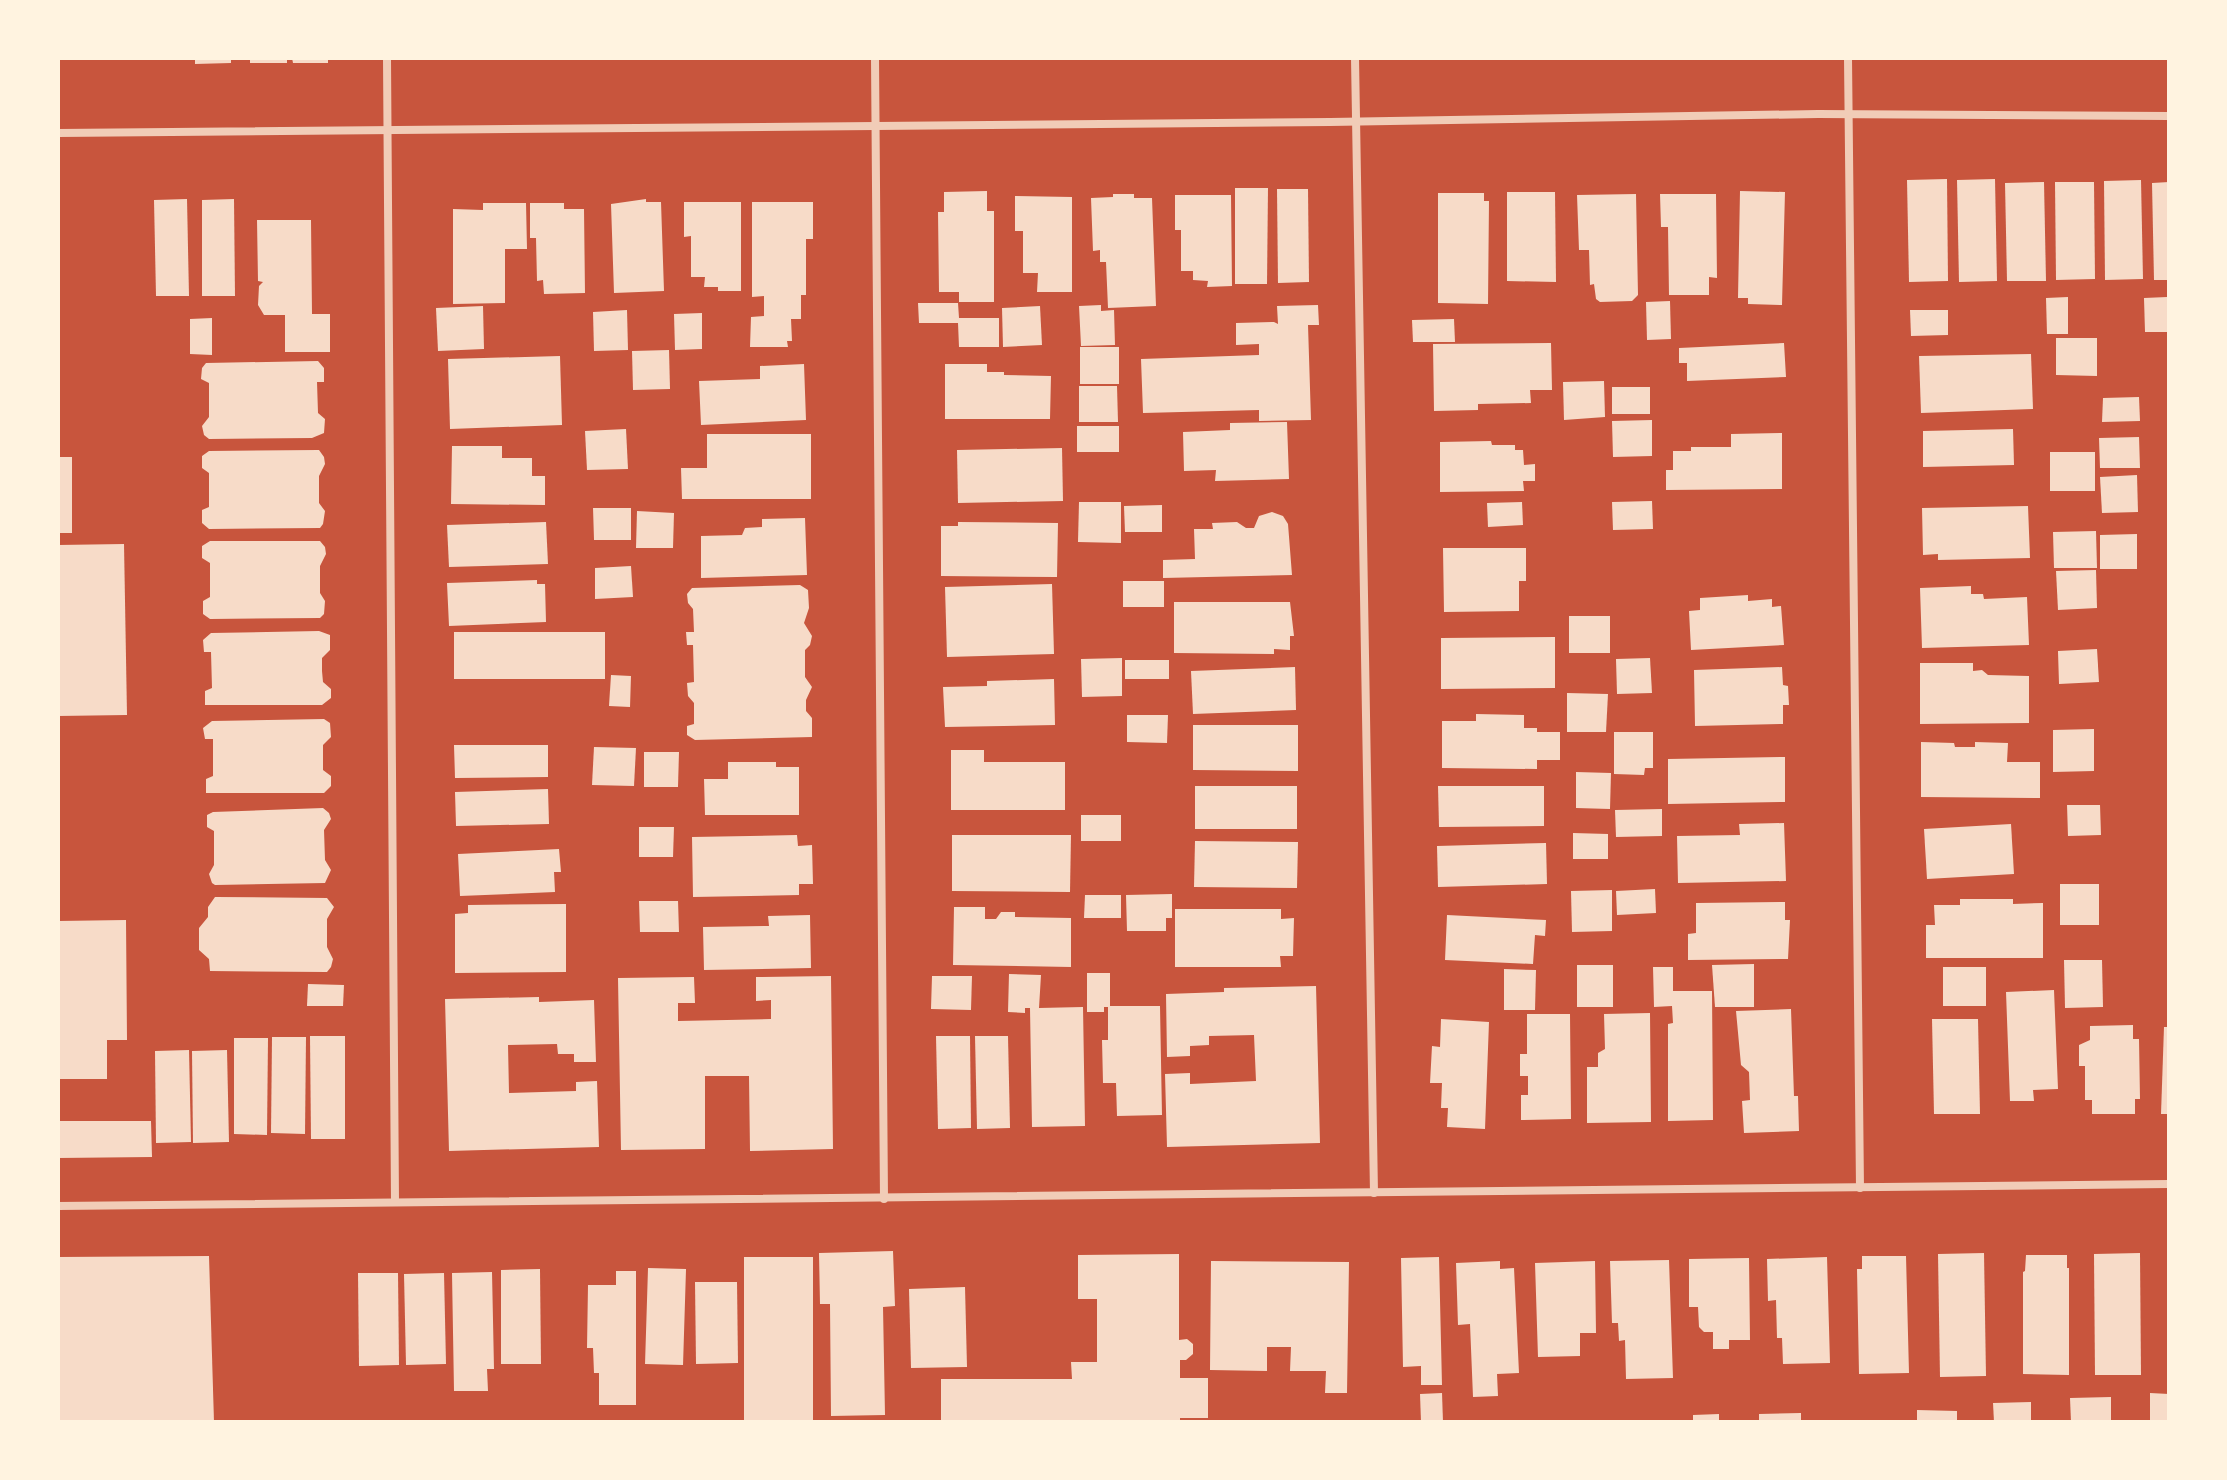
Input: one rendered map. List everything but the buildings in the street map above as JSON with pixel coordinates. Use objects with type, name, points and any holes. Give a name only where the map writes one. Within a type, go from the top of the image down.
[{"type":"street","points":[[387,58],[395,1202]]},
{"type":"street","points":[[875,58],[884,1199]]},
{"type":"street","points":[[1355,58],[1374,1193]]},
{"type":"street","points":[[1848,58],[1860,1188]]},
{"type":"street","points":[[58,133],[1355,122],[1848,114],[2169,116]]},
{"type":"street","points":[[58,1206],[2169,1184]]}]
